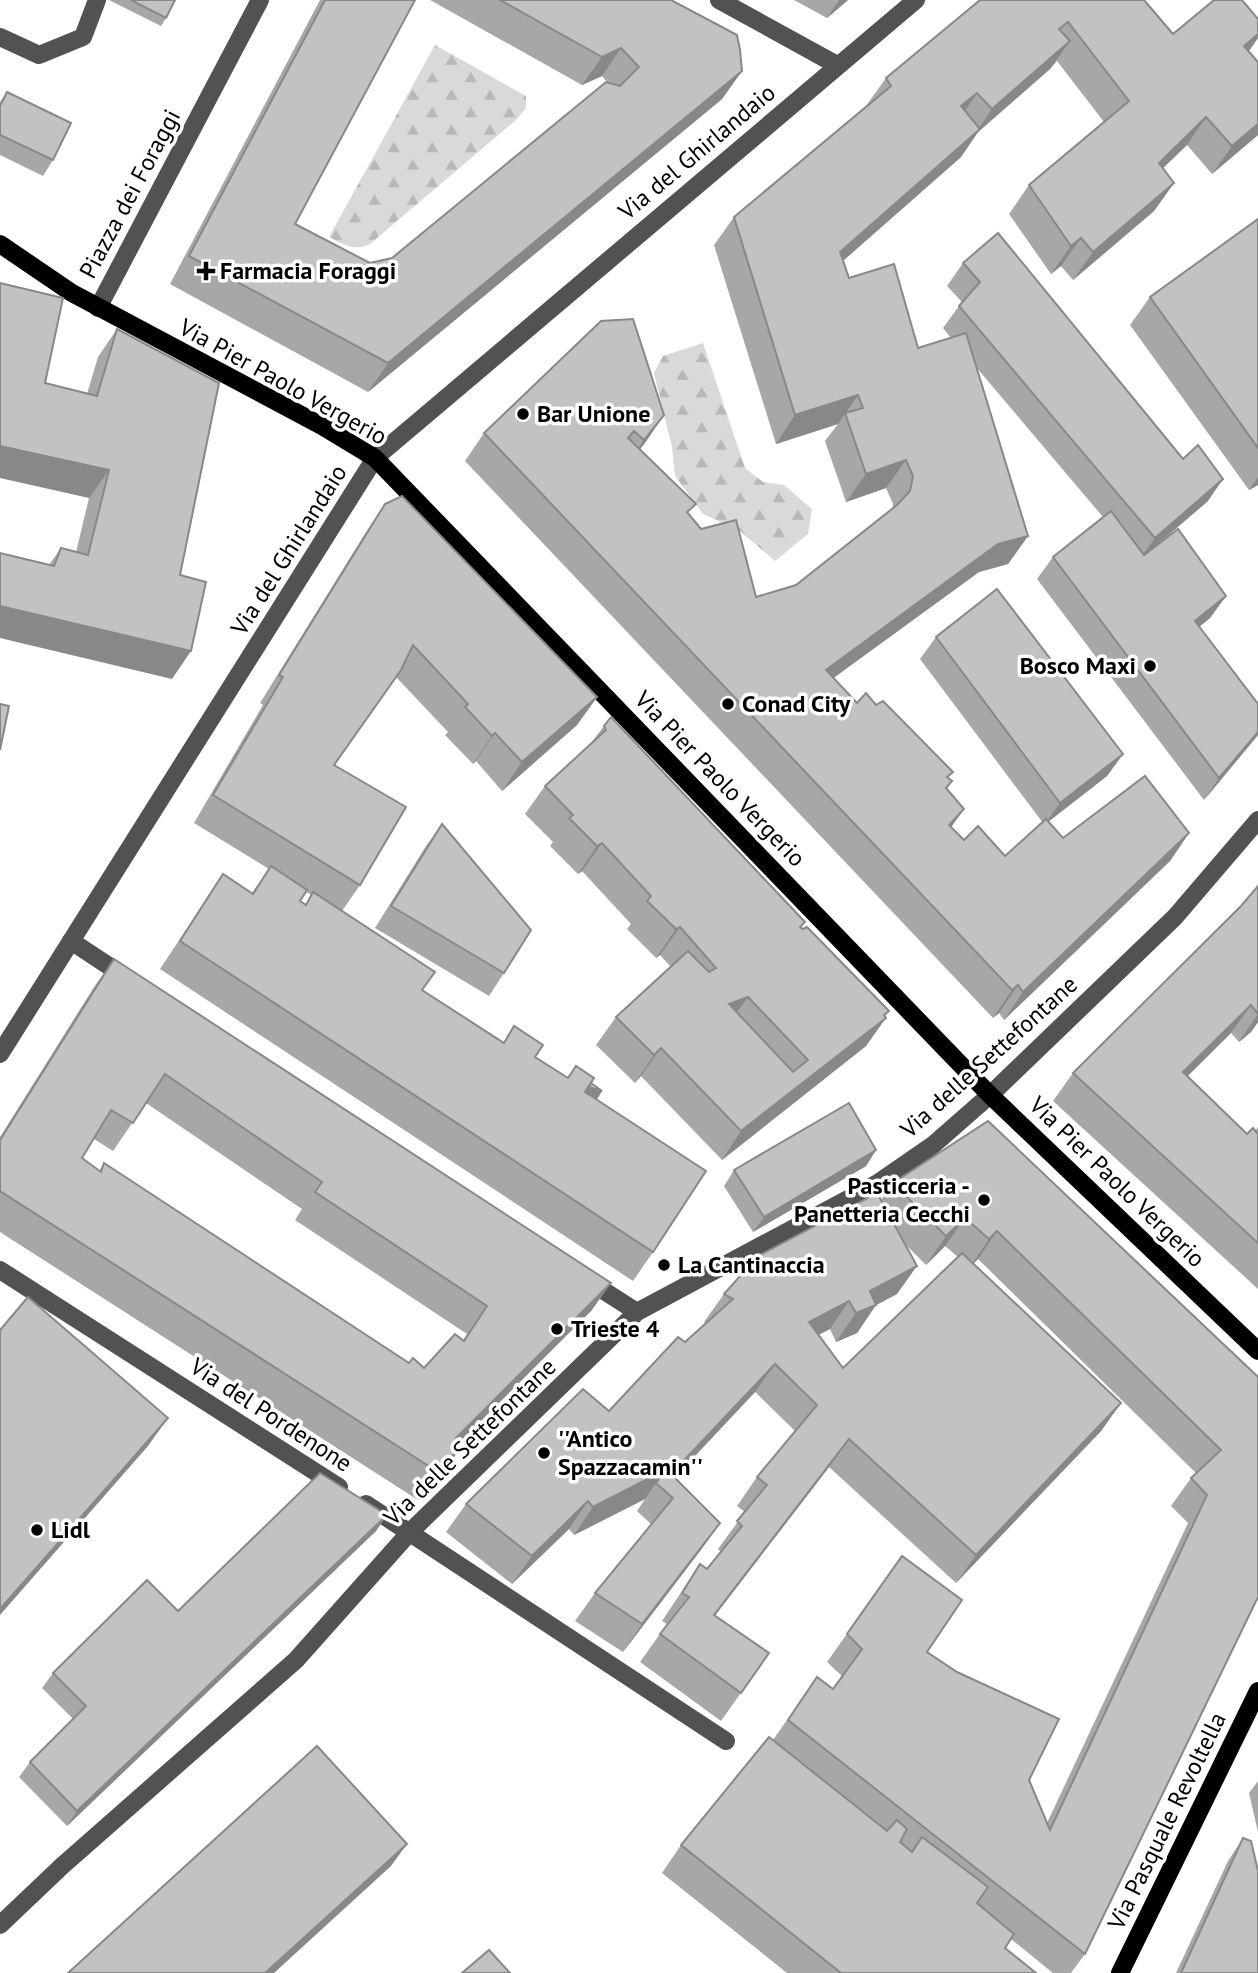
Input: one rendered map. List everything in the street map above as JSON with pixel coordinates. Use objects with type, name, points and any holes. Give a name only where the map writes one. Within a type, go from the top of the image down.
[{"type":"main road","name":"Piazza dei Foraggi","points":[[0,244],[98,308]]},
{"type":"main road","name":"Via Pier Paolo Vergerio","points":[[98,308],[322,426],[375,458],[990,1095],[1258,1351]]},
{"type":"main road","name":"Via Pasquale Revoltella","points":[[1120,1973],[1258,1691]]},
{"type":"street","points":[[0,37],[39,55],[83,37],[97,0]]},
{"type":"street","name":"Piazza dei Foraggi","points":[[98,308],[260,0]]},
{"type":"street","points":[[719,0],[837,65]]},
{"type":"street","name":"Via del Ghirlandaio","points":[[0,1054],[375,458],[916,0]]},
{"type":"street","name":"Via delle Settefontane","points":[[0,1925],[72,1857],[296,1660],[410,1532],[637,1312],[878,1183],[933,1145],[990,1095],[1175,916],[1258,820]]},
{"type":"street","points":[[71,941],[140,987]]},
{"type":"street","points":[[567,1267],[637,1312]]},
{"type":"street","name":"Via del Pordenone","points":[[0,1270],[410,1532],[726,1741]]},
{"type":"green space","points":[[435,45],[526,96],[526,108],[516,120],[370,244],[354,247],[329,237]]},
{"type":"green space","points":[[703,343],[745,468],[763,482],[784,485],[812,509],[808,534],[775,561],[740,531],[703,514],[675,476],[672,447],[654,373],[663,356]]},
{"type":"building","points":[[131,0],[175,0],[166,18]]},
{"type":"building","points":[[325,0],[415,0],[295,224],[370,263],[392,258],[606,82],[620,86],[639,67],[621,48],[602,57],[500,0],[671,0],[737,35],[742,71],[388,363],[189,256]]},
{"type":"building","points":[[980,0],[1144,0],[1173,34],[1214,0],[1242,0],[1258,19],[1258,34],[1244,46],[1258,62],[1258,124],[1232,146],[1206,117],[1159,163],[1174,183],[1093,252],[1081,238],[1071,246],[1029,185],[1129,101],[1068,22],[1059,29],[1070,41],[992,109],[977,93],[961,106],[980,129],[840,252],[849,278],[894,264],[918,348],[966,333],[1028,536],[998,544],[826,670],[857,703],[866,693],[876,705],[883,701],[953,772],[947,777],[952,781],[946,788],[964,809],[949,825],[964,840],[978,826],[1005,856],[1046,819],[1063,838],[1145,776],[1189,833],[1023,992],[1018,985],[1012,990],[484,433],[601,321],[633,319],[664,415],[644,440],[634,431],[628,438],[696,504],[687,512],[701,529],[736,520],[756,597],[796,585],[897,505],[910,491],[913,476],[906,460],[866,474],[845,413],[863,408],[858,395],[795,415],[734,217],[891,86],[886,78]]},
{"type":"building","points":[[7,92],[71,123],[53,160],[0,135],[0,106]]},
{"type":"building","points":[[1258,219],[1258,448],[1150,297]]},
{"type":"building","points":[[998,233],[1183,459],[1198,445],[1223,479],[1155,538],[959,306],[980,282],[963,263]]},
{"type":"building","points":[[0,283],[63,298],[45,383],[97,396],[117,329],[219,383],[180,575],[206,582],[191,651],[0,606],[0,553],[54,566],[61,548],[88,555],[109,470],[0,446]]},
{"type":"building","points":[[402,496],[597,697],[522,762],[495,733],[492,736],[465,707],[468,704],[413,645],[401,670],[334,765],[406,807],[360,885],[213,795],[283,677],[279,675],[385,504]]},
{"type":"building","name":"Bosco Maxi","points":[[1111,511],[1144,555],[1178,529],[1226,596],[1195,621],[1258,704],[1258,732],[1219,778],[1053,557]]},
{"type":"building","points":[[997,589],[1123,754],[1060,803],[936,637]]},
{"type":"building","points":[[0,704],[9,706],[0,750]]},
{"type":"building","points":[[611,717],[805,922],[800,927],[807,927],[889,1011],[884,1015],[886,1018],[741,1131],[661,1048],[654,1055],[616,1017],[688,951],[709,972],[716,968],[680,927],[676,929],[647,901],[651,896],[602,843],[597,846],[569,818],[573,815],[545,786],[606,730],[604,726]],"holes":[[[748,997],[808,1060],[793,1072],[729,1004]]]},
{"type":"building","points":[[442,824],[531,930],[504,973],[391,906]]},
{"type":"building","points":[[271,866],[307,890],[300,901],[306,905],[313,892],[435,972],[422,990],[504,1043],[514,1026],[543,1045],[535,1057],[568,1078],[576,1066],[594,1078],[585,1092],[706,1171],[653,1252],[180,941],[223,874],[253,894]]},
{"type":"building","points":[[1258,886],[1258,1014],[1251,1005],[1183,1072],[1247,1134],[1253,1128],[1258,1134],[1258,1243],[1073,1073]]},
{"type":"building","points":[[114,959],[611,1283],[456,1438],[463,1444],[438,1472],[0,1191],[0,1140]],"holes":[[[165,1074],[322,1182],[315,1192],[487,1306],[464,1341],[455,1334],[424,1368],[413,1358],[409,1363],[104,1163],[101,1172],[82,1158],[111,1110],[133,1123]]]},
{"type":"building","points":[[849,1103],[876,1150],[764,1217],[734,1170]]},
{"type":"building","points":[[988,1121],[1258,1377],[1258,1597],[1085,1954],[788,1720],[817,1677],[833,1689],[862,1649],[847,1634],[902,1556],[962,1600],[927,1652],[957,1672],[1059,1719],[1029,1780],[1050,1830],[1207,1495],[1191,1478],[1221,1450],[997,1231],[989,1239],[965,1218],[946,1236],[893,1183]]},
{"type":"building","points":[[877,1193],[917,1266],[870,1291],[876,1305],[856,1313],[849,1301],[809,1322],[843,1368],[962,1253],[1121,1403],[976,1555],[849,1439],[714,1615],[769,1653],[741,1693],[660,1634],[689,1597],[682,1593],[700,1564],[707,1569],[742,1526],[737,1521],[767,1485],[757,1477],[817,1405],[775,1364],[671,1474],[720,1523],[642,1624],[595,1593],[673,1498],[656,1483],[665,1470],[593,1507],[588,1501],[532,1556],[466,1504],[583,1389],[609,1411],[678,1337],[685,1342],[733,1299],[724,1294],[758,1256]]},
{"type":"building","name":"Lidl","points":[[28,1297],[168,1418],[0,1609],[0,1330]]},
{"type":"building","points":[[320,1473],[387,1515],[77,1811],[30,1762],[86,1706],[53,1673],[147,1580],[178,1611]]},
{"type":"building","points":[[769,1737],[887,1831],[897,1820],[907,1829],[900,1842],[912,1852],[922,1837],[988,1887],[977,1903],[1014,1934],[1005,1948],[1036,1973],[841,1973],[681,1845]]},
{"type":"building","points":[[317,1746],[407,1844],[265,1973],[68,1973]]},
{"type":"building","points":[[1243,1838],[1251,1841],[1258,1871],[1258,1973],[1181,1973]]},
{"type":"building","points":[[489,1950],[510,1973],[462,1973]]},
{"type":"place","name":"Farmacia Foraggi","points":[[206,271]]},
{"type":"place","name":"Bar Unione","points":[[523,414]]},
{"type":"place","name":"Bosco Maxi","points":[[1150,666]]},
{"type":"place","name":"Conad City","points":[[728,704]]},
{"type":"place","name":"Pasticceria - Panetteria Cecchi","points":[[984,1200]]},
{"type":"place","name":"La Cantinaccia","points":[[664,1265]]},
{"type":"place","name":"Trieste 4","points":[[557,1329]]},
{"type":"place","name":"''Antico Spazzacamin''","points":[[544,1453]]},
{"type":"place","name":"Lidl","points":[[37,1530]]}]
